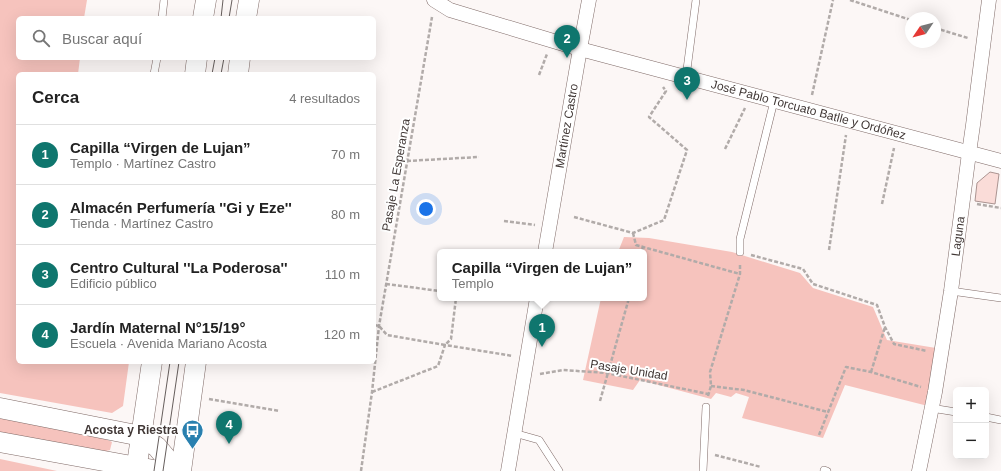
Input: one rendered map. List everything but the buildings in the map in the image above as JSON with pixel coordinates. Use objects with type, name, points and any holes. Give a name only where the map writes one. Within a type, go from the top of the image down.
[{"type":"main road","points":[[203,16],[206,0]]},
{"type":"main road","points":[[246,16],[249,0]]},
{"type":"main road","points":[[195,72],[197,60]]},
{"type":"main road","points":[[238,72],[240,60]]},
{"type":"main road","points":[[137,469],[152,364]]},
{"type":"main road","points":[[181,471],[196,364]]},
{"type":"main road","points":[[0,408],[141,436],[157,447],[178,471]]},
{"type":"main road","points":[[0,442],[137,469],[159,471]]},
{"type":"street","name":"José Pablo Torcuato Batlle y Ordóñez","points":[[434,0],[450,10],[580,49],[1001,161]]},
{"type":"street","name":"Martínez Castro","points":[[546,249],[589,0]]},
{"type":"street","name":"Laguna","points":[[919,471],[935,392],[951,291],[989,0]]},
{"type":"street","points":[[508,471],[536,301]]},
{"type":"lane","points":[[162,16],[164,0]]},
{"type":"lane","points":[[686,77],[696,0]]},
{"type":"lane","points":[[154,72],[156,60]]},
{"type":"lane","points":[[740,252],[740,239],[774,101]]},
{"type":"lane","points":[[951,291],[1001,298]]},
{"type":"lane","points":[[702,471],[706,407]]},
{"type":"lane","points":[[932,408],[953,412]]},
{"type":"lane","points":[[989,418],[1001,420]]},
{"type":"lane","points":[[514,433],[539,440],[559,471]]},
{"type":"path","name":"Pasaje La Esperanza","points":[[376,354],[379,326],[434,0]]},
{"type":"path","points":[[809,110],[833,0]]},
{"type":"path","points":[[850,0],[905,18]]},
{"type":"path","points":[[941,30],[984,44]]},
{"type":"path","points":[[539,75],[553,41]]},
{"type":"path","points":[[574,217],[633,233],[664,220],[687,150],[649,116],[666,91],[649,67]]},
{"type":"path","points":[[725,149],[751,95]]},
{"type":"path","points":[[829,250],[848,120]]},
{"type":"path","points":[[882,204],[897,134]]},
{"type":"path","points":[[407,161],[479,157]]},
{"type":"path","points":[[962,202],[1001,208]]},
{"type":"path","points":[[504,221],[550,227]]},
{"type":"path","points":[[633,233],[636,245],[740,274],[710,372],[711,386],[706,407]]},
{"type":"path","points":[[740,252],[803,269],[813,284],[877,305],[885,327],[894,344],[941,354]]},
{"type":"path","points":[[386,284],[437,291]]},
{"type":"path","points":[[372,392],[438,366],[445,346],[451,339],[456,301]]},
{"type":"path","points":[[600,401],[628,301]]},
{"type":"path","points":[[376,325],[379,326],[387,335],[445,346],[527,358]]},
{"type":"path","points":[[871,372],[885,327]]},
{"type":"path","name":"Pasaje La Esperanza","points":[[361,471],[375,364]]},
{"type":"path","points":[[819,435],[846,367],[871,372],[935,392]]},
{"type":"path","name":"Pasaje Unidad","points":[[524,379],[535,375],[563,370],[607,373],[709,394]]},
{"type":"path","points":[[711,386],[744,390],[828,412]]},
{"type":"path","points":[[191,396],[280,411]]},
{"type":"path","points":[[703,451],[761,467]]},
{"type":"shaded area","points":[[0,0],[87,0],[84,16],[16,16],[16,60],[80,60],[78,72],[16,72],[16,364],[129,364],[123,406],[112,413],[0,393]]},
{"type":"shaded area","points":[[624,237],[649,238],[732,252],[800,273],[813,288],[873,307],[887,340],[936,348],[928,406],[845,385],[823,438],[742,418],[749,397],[736,393],[731,397],[716,393],[711,399],[640,380],[633,390],[583,380],[600,301],[647,301],[647,249],[619,249]]},
{"type":"shaded area","points":[[0,417],[97,435],[112,442],[110,450],[99,453],[0,434]]},
{"type":"shaded area","points":[[0,459],[57,471],[0,471]]},
{"type":"tram line","points":[[221,16],[223,0]]},
{"type":"tram line","points":[[229,16],[232,0]]},
{"type":"tram line","points":[[212,72],[215,60]]},
{"type":"tram line","points":[[221,72],[224,60]]},
{"type":"tram line","points":[[154,471],[170,364]]},
{"type":"tram line","points":[[163,471],[179,364]]},
{"type":"place","name":"Almacén Perfumería ''Gi y Eze''","points":[[567,58]]},
{"type":"place","name":"Centro Cultural ''La Poderosa''","points":[[687,100]]},
{"type":"place","name":"Capilla “Virgen de Lujan”","points":[[542,347]]},
{"type":"place","name":"Jardín Maternal N°15/19°","points":[[229,444]]},
{"type":"place","name":"Acosta y Riestra","points":[[193,450]]}]
